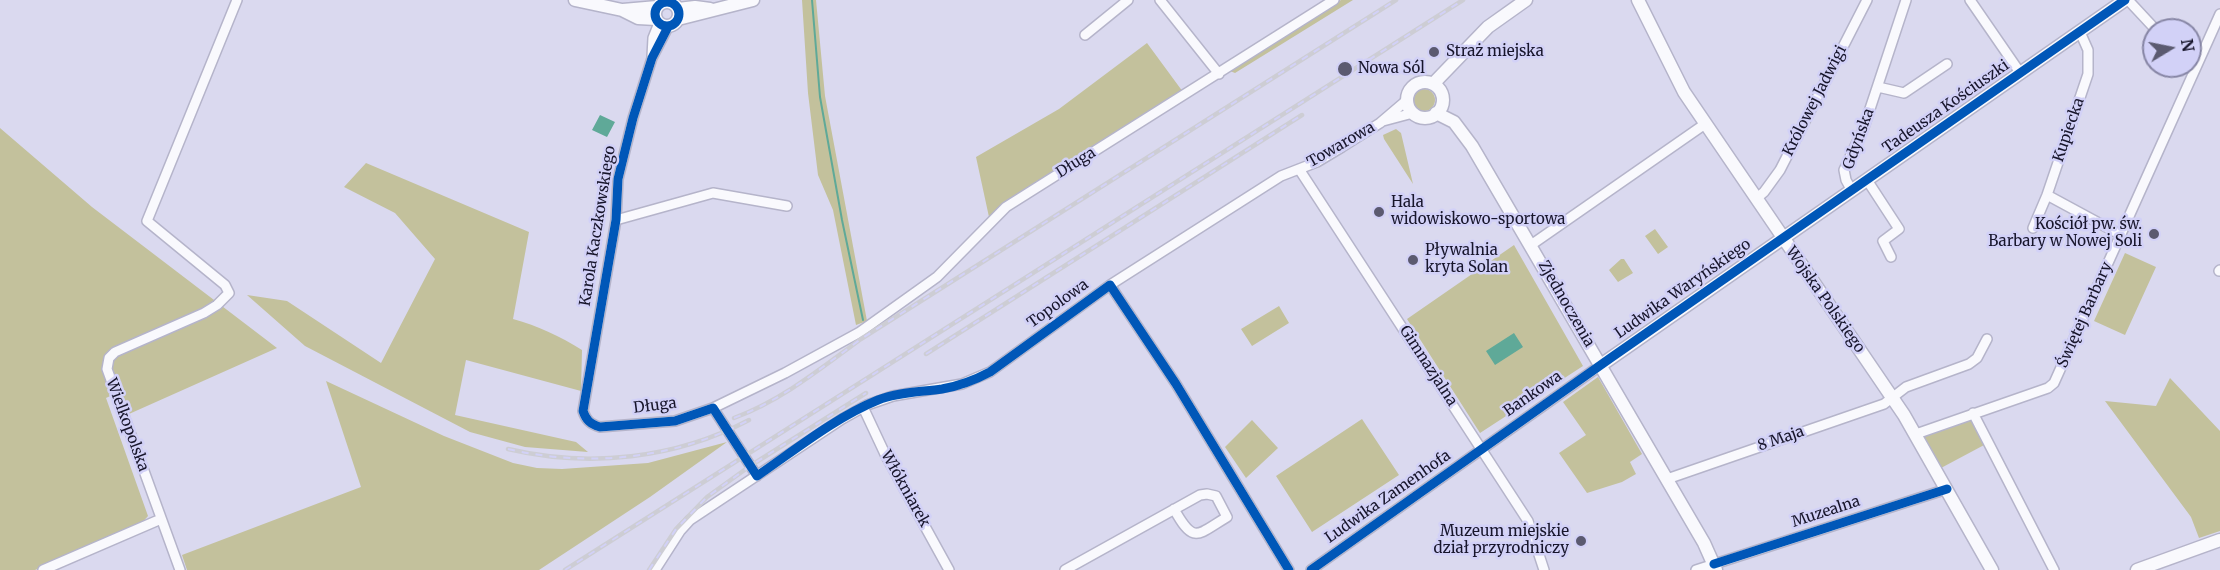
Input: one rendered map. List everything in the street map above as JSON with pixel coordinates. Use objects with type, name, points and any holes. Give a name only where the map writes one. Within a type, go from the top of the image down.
[{"type":"street","name":"Wielkopolska","points":[[180,570],[107,369],[109,358],[115,352],[204,313],[217,305],[229,293],[225,285],[147,221],[237,0]]},
{"type":"street","points":[[575,0],[622,10],[714,10],[753,0]]},
{"type":"street","points":[[1085,35],[1128,0]]},
{"type":"street","points":[[1160,0],[1219,74]]},
{"type":"street","name":"Długa","points":[[600,427],[675,421],[714,408],[860,332],[937,277],[1006,207],[1334,0]]},
{"type":"street","points":[[1433,84],[1488,27],[1526,0]]},
{"type":"street","name":"Wojska Polskiego","points":[[1638,0],[1673,74],[1893,397],[1992,570]]},
{"type":"street","name":"Królowej Jadwigi","points":[[1756,198],[1764,192],[1780,170],[1867,0]]},
{"type":"street","points":[[1970,0],[2021,74]]},
{"type":"street","points":[[2126,0],[2144,18]]},
{"type":"street","name":"Tadeusza Kościuszki","points":[[1783,238],[2126,0]]},
{"type":"street","name":"Gdyńska","points":[[1852,191],[1844,170],[1864,128],[1906,4]]},
{"type":"street","points":[[622,10],[639,18],[653,38]]},
{"type":"street","points":[[639,18],[672,10],[714,10]]},
{"type":"street","name":"Karola Kaczkowskiego","points":[[651,58],[653,38],[672,10]]},
{"type":"street","name":"Karola Kaczkowskiego","points":[[600,427],[592,425],[586,419],[583,411],[616,220],[618,179],[651,58],[672,10]]},
{"type":"street","name":"Świętej Barbary","points":[[2202,51],[2220,14]]},
{"type":"street","name":"Kupiecka","points":[[2033,228],[2047,195],[2088,74],[2088,50],[2080,32]]},
{"type":"street","points":[[1878,87],[1904,93],[1947,64]]},
{"type":"street","name":"Świętej Barbary","points":[[1916,434],[2048,388],[2054,383],[2190,78]]},
{"type":"street","points":[[1423,82],[1433,84],[1442,95],[1442,105],[1436,113],[1422,117],[1413,113],[1407,100],[1413,86],[1423,82]]},
{"type":"street","name":"Towarowa","points":[[1260,189],[1317,162],[1383,121],[1407,100]]},
{"type":"street","name":"Towarowa","points":[[1383,121],[1413,113]]},
{"type":"street","name":"Zjednoczenia","points":[[1436,113],[1450,119],[1466,136],[1704,543],[1715,567]]},
{"type":"street","points":[[1531,245],[1705,124]]},
{"type":"street","name":"Gimnazjalna","points":[[1299,169],[1528,521],[1544,570]]},
{"type":"street","points":[[1867,180],[1899,229],[1883,241],[1891,257]]},
{"type":"street","name":"Topolowa","points":[[655,570],[680,531],[690,520],[842,419],[863,407],[893,396],[950,387],[978,378],[1005,363],[1110,285],[1260,189]]},
{"type":"street","points":[[616,220],[713,193],[787,206]]},
{"type":"street","points":[[2047,195],[2121,235]]},
{"type":"street","name":"Ludwika Waryńskiego","points":[[1601,365],[1783,238]]},
{"type":"street","name":"Topolowa","points":[[1110,285],[1176,384],[1289,570]]},
{"type":"street","points":[[1893,397],[1906,387],[1969,364],[1977,358],[1987,339]]},
{"type":"street","name":"Bankowa","points":[[1482,449],[1601,365]]},
{"type":"street","name":"8 Maja","points":[[1667,479],[1884,404],[1893,397]]},
{"type":"street","name":"Włókniarek","points":[[863,407],[885,454],[950,570]]},
{"type":"street","points":[[714,408],[757,476]]},
{"type":"street","points":[[1973,414],[2054,570]]},
{"type":"street","name":"Ludwika Zamenhofa","points":[[1311,570],[1482,449]]},
{"type":"street","name":"Muzealna","points":[[1696,570],[1715,567],[1947,489]]},
{"type":"street","points":[[1065,570],[1174,509],[1200,495],[1211,494],[1219,501],[1227,517],[1202,531],[1193,533],[1186,530],[1174,509]]},
{"type":"street","points":[[43,570],[161,519]]},
{"type":"street","points":[[2137,570],[2163,566],[2220,540]]},
{"type":"shaded area","points":[[802,0],[816,0],[825,96],[867,321],[856,325],[833,210],[818,175],[808,93]]},
{"type":"shaded area","points":[[1341,0],[1353,0],[1235,73],[1230,71]]},
{"type":"shaded area","points":[[1147,43],[1183,92],[1002,206],[989,217],[976,157],[1059,109]]},
{"type":"shaded area","points":[[1424,89],[1432,92],[1435,100],[1432,108],[1424,111],[1416,108],[1413,100],[1416,92]]},
{"type":"shaded area","points":[[600,115],[615,122],[607,137],[592,130]]},
{"type":"shaded area","points":[[0,128],[92,207],[277,348],[129,414],[119,392],[106,398],[148,516],[140,525],[35,570],[0,570]]},
{"type":"shaded area","points":[[1396,129],[1401,133],[1413,184],[1384,139],[1383,135]]},
{"type":"shaded area","points":[[366,163],[529,232],[513,319],[549,332],[582,350],[581,391],[466,360],[455,415],[576,442],[588,452],[525,447],[470,432],[305,346],[247,295],[287,301],[381,363],[435,259],[395,213],[344,187]]},
{"type":"shaded area","points":[[1655,229],[1668,247],[1658,254],[1645,236]]},
{"type":"shaded area","points":[[1514,245],[1583,366],[1480,433],[1407,319]]},
{"type":"shaded area","points":[[2125,253],[2156,267],[2125,335],[2094,321]]},
{"type":"shaded area","points":[[1624,259],[1633,273],[1618,282],[1609,270]]},
{"type":"shaded area","points":[[1279,306],[1289,323],[1252,346],[1241,329]]},
{"type":"shaded area","points":[[1514,333],[1523,347],[1495,365],[1486,351]]},
{"type":"shaded area","points":[[1598,377],[1642,454],[1630,462],[1636,474],[1622,482],[1587,493],[1559,453],[1586,435],[1563,402]]},
{"type":"shaded area","points":[[2170,378],[2220,431],[2220,531],[2199,538],[2191,517],[2105,401],[2156,406]]},
{"type":"shaded area","points":[[326,381],[444,436],[513,463],[537,468],[562,469],[648,463],[727,442],[650,497],[539,570],[187,570],[182,555],[361,487]]},
{"type":"shaded area","points":[[1972,417],[1986,444],[1941,468],[1923,434]]},
{"type":"shaded area","points":[[1362,419],[1399,475],[1312,532],[1276,476]]},
{"type":"shaded area","points":[[1252,420],[1278,448],[1246,478],[1225,447]]},
{"type":"waterway","points":[[812,0],[820,97],[863,320]]},
{"type":"railway","points":[[734,418],[784,393],[861,339],[1396,0]]},
{"type":"railway","points":[[565,570],[1463,0]]},
{"type":"railway","points":[[926,354],[1302,115]]},
{"type":"railway","points":[[649,570],[676,529],[707,497],[750,466],[866,393]]},
{"type":"railway","points":[[508,449],[569,458],[631,456],[692,444],[749,420]]},
{"type":"cycle path","points":[[1311,570],[1612,357],[2125,0]]},
{"type":"cycle path","points":[[667,2],[676,5],[679,14],[676,23],[667,26],[658,23],[655,14],[658,5],[667,2]]},
{"type":"cycle path","points":[[668,27],[652,58],[633,118],[618,179],[616,220],[583,411],[589,421],[600,427],[675,421],[713,408],[757,476],[831,425],[862,407],[886,397],[955,386],[990,372],[1110,285],[1176,384],[1289,570]]},
{"type":"cycle path","points":[[1714,564],[1947,489]]},
{"type":"place","name":"Straż miejska","points":[[1434,52]]},
{"type":"place","name":"Nowa Sól","points":[[1345,69]]},
{"type":"place","name":"Hala widowiskowo-sportowa","points":[[1379,212]]},
{"type":"place","name":"Kościół pw. św. Barbary w Nowej Soli","points":[[2154,234]]},
{"type":"place","name":"Pływalnia kryta Solan","points":[[1413,260]]},
{"type":"place","name":"Muzeum miejskie dział przyrodniczy","points":[[1581,541]]}]
